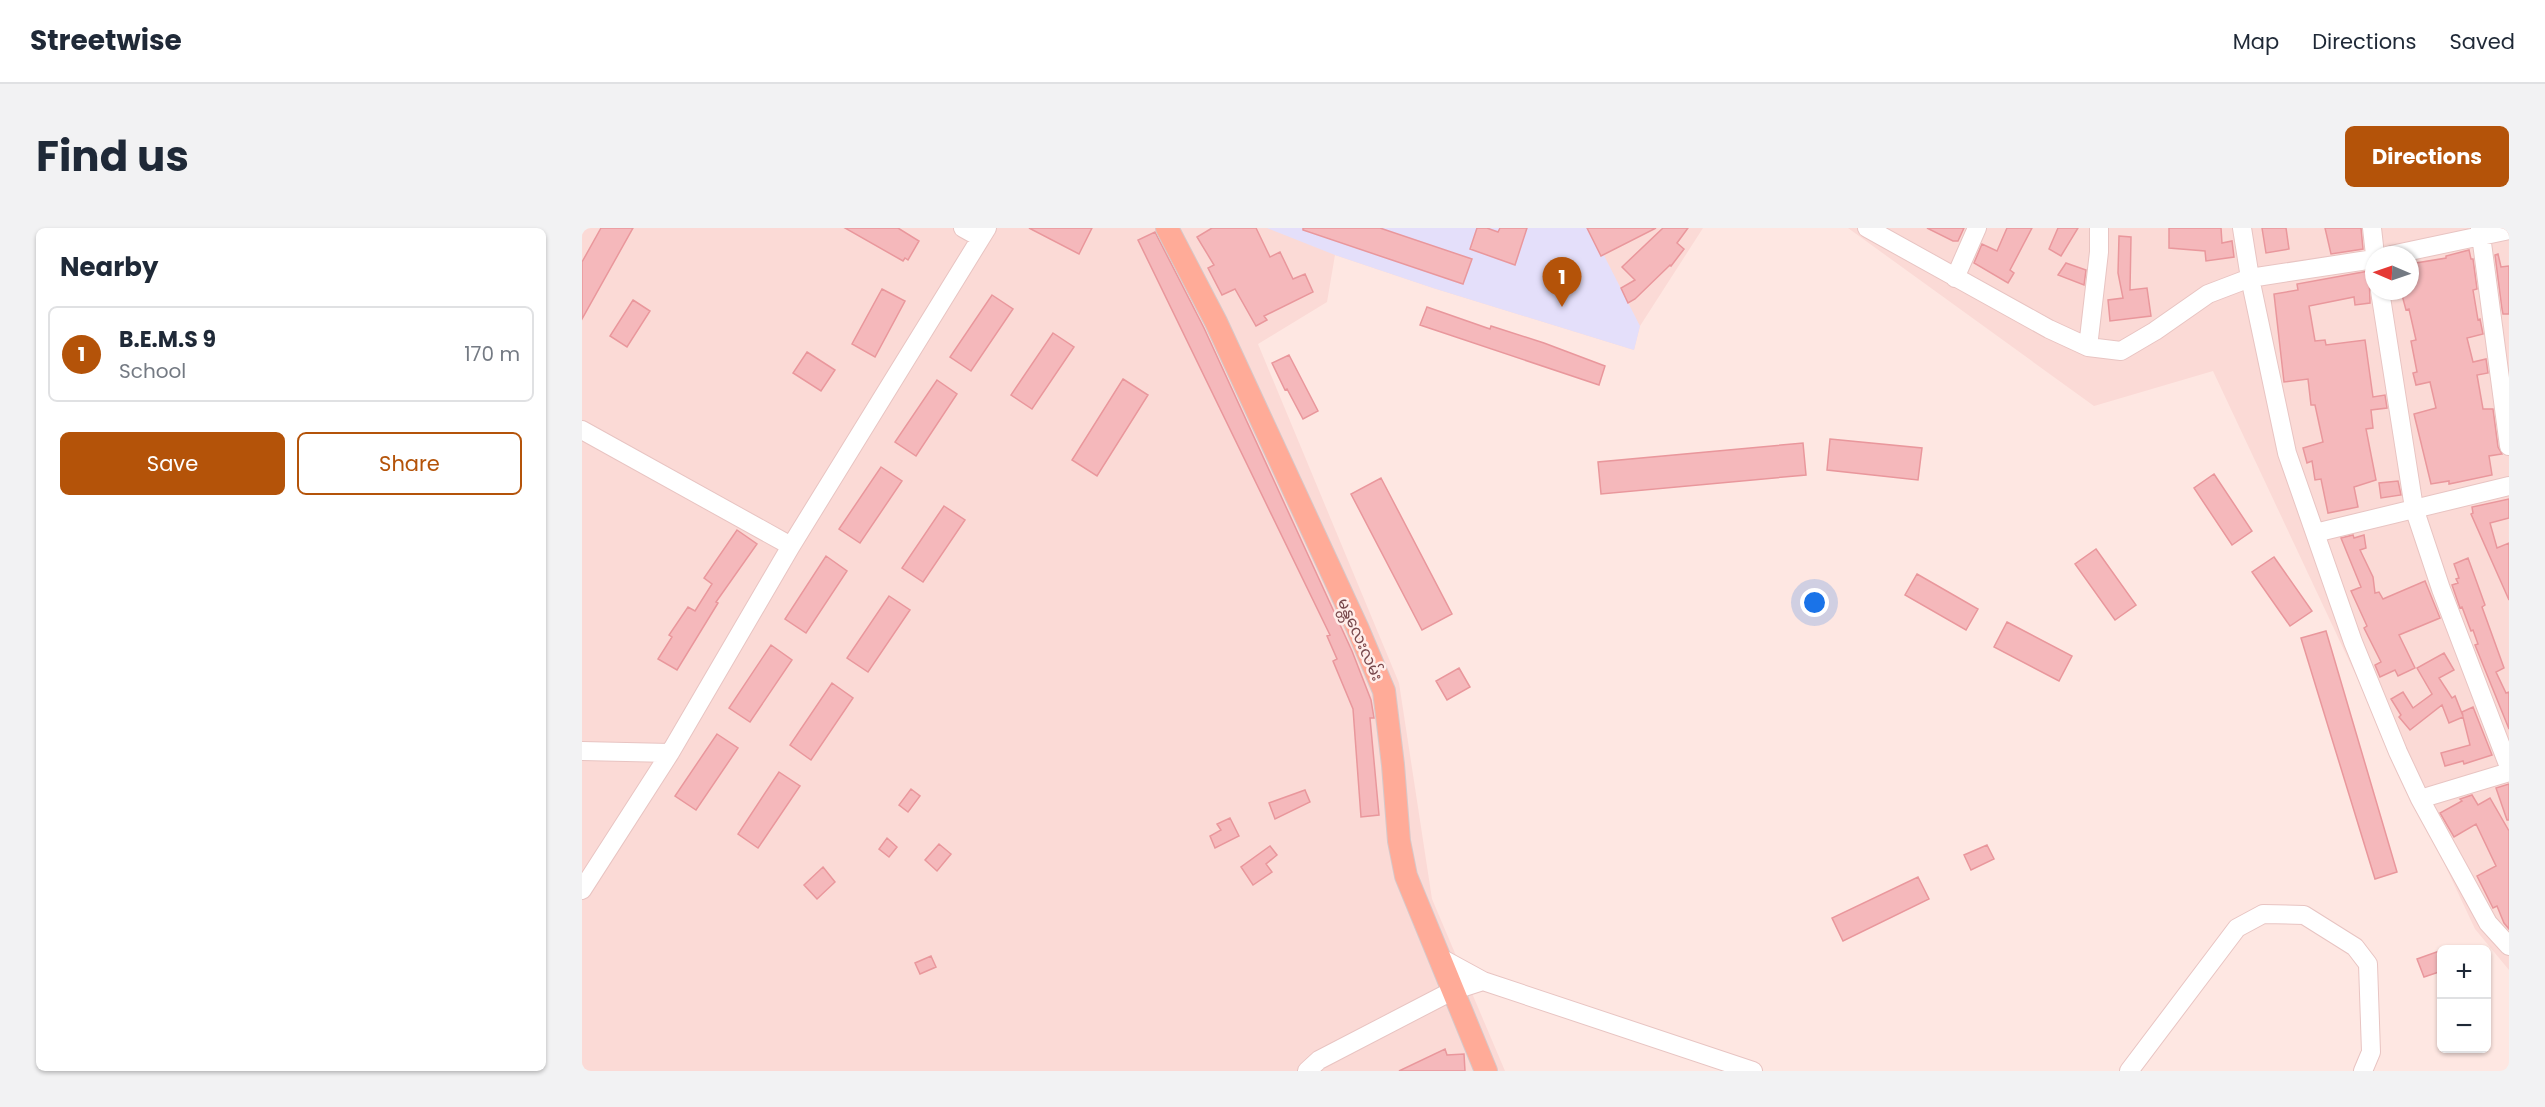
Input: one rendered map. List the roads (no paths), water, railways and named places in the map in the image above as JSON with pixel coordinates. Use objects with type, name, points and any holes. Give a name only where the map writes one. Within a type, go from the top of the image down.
[{"type":"main road","name":"မန္တလေးလမ်း","points":[[1167,228],[1216,322],[1357,627],[1384,691],[1394,765],[1399,840],[1406,876],[1486,1071]]},
{"type":"street","points":[[582,890],[670,753],[791,546],[984,233],[963,228]]},
{"type":"street","points":[[1868,228],[1955,278],[2088,347],[2121,351],[2156,331],[2208,294],[2250,278],[2365,259]]},
{"type":"street","points":[[1955,278],[1977,228]]},
{"type":"street","points":[[2088,347],[2099,252],[2098,228]]},
{"type":"street","points":[[2242,228],[2286,453],[2354,642],[2398,752],[2420,799],[2488,923],[2509,946]]},
{"type":"street","points":[[2372,228],[2373,246]]},
{"type":"street","points":[[2419,248],[2481,231],[2509,230]]},
{"type":"street","points":[[2481,231],[2509,446]]},
{"type":"street","points":[[2381,300],[2415,508],[2441,589],[2509,769],[2420,799]]},
{"type":"street","points":[[582,430],[791,546]]},
{"type":"street","points":[[2315,533],[2509,486]]},
{"type":"street","points":[[582,750],[670,753]]},
{"type":"street","points":[[2129,1071],[2237,928],[2263,914],[2304,915],[2355,947],[2368,964],[2371,1052],[2363,1071]]},
{"type":"street","points":[[1439,957],[1483,981],[1753,1071]]},
{"type":"street","points":[[1307,1071],[1318,1060],[1452,991],[1483,981]]},
{"type":"place","name":"B.E.M.S 9","points":[[1562,307]]}]
